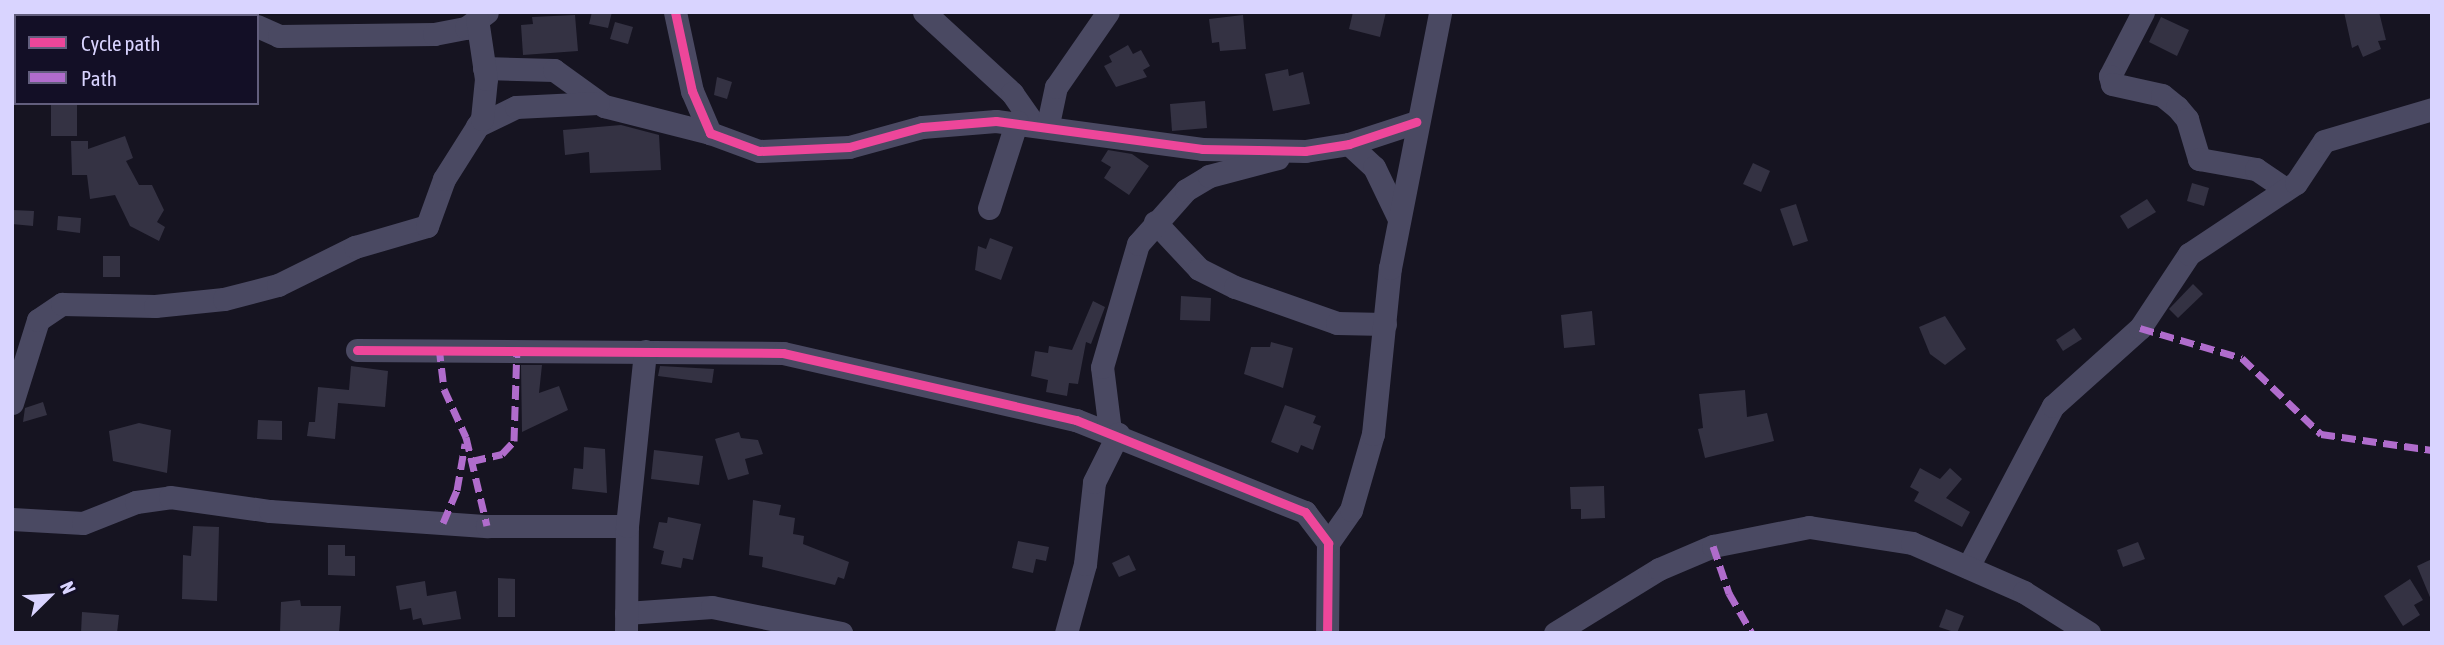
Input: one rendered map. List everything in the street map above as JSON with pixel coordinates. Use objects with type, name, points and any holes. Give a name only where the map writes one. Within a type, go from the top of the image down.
[{"type":"street","points":[[675,12],[692,91],[710,133]]},
{"type":"street","points":[[924,12],[1002,83],[1032,122]]},
{"type":"street","points":[[989,208],[1032,122],[1108,12]]},
{"type":"street","points":[[1327,633],[1328,543],[1351,510],[1364,475],[1398,219],[1440,12]]},
{"type":"street","points":[[2143,12],[2110,76],[2112,84],[2162,95],[2177,107],[2187,119],[2199,159],[2256,169],[2286,190]]},
{"type":"street","points":[[259,27],[279,36],[434,34],[466,28],[482,16]]},
{"type":"street","points":[[12,403],[38,320],[62,304],[224,299],[278,285],[362,244],[421,232],[431,219],[444,179],[477,126],[486,101],[482,16]]},
{"type":"street","points":[[484,68],[554,70],[598,103]]},
{"type":"street","points":[[477,126],[516,107],[598,103],[710,133],[759,151],[817,149],[922,127],[1032,122],[1202,149],[1304,151]]},
{"type":"street","points":[[1968,567],[2053,406],[2140,327],[2189,254],[2286,190],[2305,172],[2324,141],[2432,109]]},
{"type":"street","points":[[1066,633],[1085,564],[1094,482],[1114,432],[1102,367],[1124,277],[1138,244],[1185,190],[1209,176],[1304,151],[1349,144],[1416,122]]},
{"type":"street","points":[[1349,144],[1374,167],[1398,219]]},
{"type":"street","points":[[1155,222],[1199,269],[1235,287],[1338,323],[1385,324]]},
{"type":"street","points":[[357,350],[783,353],[1114,432],[1305,512],[1328,543]]},
{"type":"street","points":[[645,351],[627,526],[626,623],[712,607],[841,633]]},
{"type":"street","points":[[12,519],[83,523],[136,502],[170,497],[270,511],[499,527],[627,526]]},
{"type":"street","points":[[1555,633],[1647,576],[1713,546],[1809,527],[1912,543],[2024,592],[2089,633]]},
{"type":"building","points":[[592,12],[612,12],[608,28],[589,24]]},
{"type":"building","points":[[1353,12],[1386,12],[1380,37],[1349,29]]},
{"type":"building","points":[[2344,12],[2379,12],[2386,40],[2378,41],[2381,49],[2363,57],[2358,45],[2352,48]]},
{"type":"building","points":[[575,15],[578,51],[523,55],[521,25],[533,24],[532,17]]},
{"type":"building","points":[[1243,15],[1246,49],[1220,51],[1219,42],[1212,43],[1209,19]]},
{"type":"building","points":[[2161,17],[2189,30],[2177,56],[2149,42]]},
{"type":"building","points":[[615,22],[633,27],[628,44],[610,39]]},
{"type":"building","points":[[1128,45],[1133,54],[1141,50],[1150,66],[1143,70],[1147,77],[1116,87],[1104,66],[1112,62],[1109,56]]},
{"type":"building","points":[[1288,69],[1289,76],[1303,72],[1310,104],[1273,111],[1265,74]]},
{"type":"building","points":[[717,77],[732,82],[727,99],[714,95]]},
{"type":"building","points":[[1205,101],[1207,128],[1172,131],[1170,104]]},
{"type":"building","points":[[51,105],[77,105],[77,136],[51,136]]},
{"type":"building","points":[[621,125],[659,135],[661,170],[590,173],[589,152],[565,155],[563,130]]},
{"type":"building","points":[[125,136],[133,158],[126,161],[139,185],[152,185],[164,210],[157,222],[165,227],[159,241],[130,226],[115,195],[90,199],[87,175],[72,175],[71,141],[88,141],[88,149]]},
{"type":"building","points":[[1108,150],[1132,154],[1149,166],[1129,195],[1104,178],[1111,167],[1101,161]]},
{"type":"building","points":[[1753,163],[1770,171],[1761,192],[1743,184]]},
{"type":"building","points":[[2192,183],[2209,188],[2204,206],[2187,201]]},
{"type":"building","points":[[2147,199],[2156,212],[2128,229],[2120,216]]},
{"type":"building","points":[[1796,204],[1808,241],[1793,246],[1780,209]]},
{"type":"building","points":[[12,210],[34,211],[33,226],[12,224]]},
{"type":"building","points":[[58,216],[81,218],[80,233],[57,230]]},
{"type":"building","points":[[990,238],[1013,247],[1001,280],[975,270],[978,246],[986,249]]},
{"type":"building","points":[[103,256],[120,256],[120,277],[103,277]]},
{"type":"building","points":[[2193,284],[2203,294],[2178,318],[2169,309]]},
{"type":"building","points":[[1181,296],[1211,298],[1210,321],[1180,320]]},
{"type":"building","points":[[1093,301],[1105,307],[1091,344],[1086,342],[1078,384],[1069,383],[1067,396],[1046,392],[1048,380],[1031,376],[1035,351],[1048,353],[1049,346],[1072,350]]},
{"type":"building","points":[[1592,311],[1595,345],[1564,348],[1561,315]]},
{"type":"building","points":[[1945,316],[1966,349],[1945,365],[1930,354],[1919,327]]},
{"type":"building","points":[[2074,328],[2082,339],[2063,351],[2056,340]]},
{"type":"building","points":[[1271,342],[1293,348],[1283,388],[1244,374],[1251,347],[1270,347]]},
{"type":"building","points":[[521,365],[542,365],[539,393],[559,386],[568,410],[522,432]]},
{"type":"building","points":[[351,366],[388,371],[385,407],[338,403],[335,439],[307,436],[309,422],[315,422],[318,387],[349,390]]},
{"type":"building","points":[[660,366],[714,369],[712,383],[658,376]]},
{"type":"building","points":[[1745,390],[1747,417],[1767,413],[1774,441],[1705,458],[1698,429],[1703,428],[1699,394]]},
{"type":"building","points":[[43,402],[47,415],[23,422],[25,408]]},
{"type":"building","points":[[1285,405],[1316,416],[1313,423],[1321,426],[1313,450],[1301,445],[1298,453],[1271,442]]},
{"type":"building","points":[[258,420],[282,421],[282,440],[257,439]]},
{"type":"building","points":[[139,423],[171,430],[167,473],[113,461],[109,431]]},
{"type":"building","points":[[739,432],[741,438],[758,440],[763,454],[745,459],[749,474],[728,480],[715,439]]},
{"type":"building","points":[[584,447],[605,449],[607,493],[572,489],[574,468],[583,469]]},
{"type":"building","points":[[654,450],[703,456],[699,485],[651,479]]},
{"type":"building","points":[[1920,468],[1940,479],[1950,468],[1962,479],[1946,498],[1970,512],[1962,527],[1914,501],[1919,492],[1910,487]]},
{"type":"building","points":[[1604,486],[1605,518],[1581,519],[1581,509],[1571,509],[1570,487]]},
{"type":"building","points":[[753,500],[781,505],[779,515],[795,518],[793,534],[804,536],[803,544],[849,562],[844,579],[838,577],[835,585],[762,567],[763,557],[749,555]]},
{"type":"building","points":[[668,517],[701,524],[693,560],[683,558],[681,568],[661,564],[664,551],[653,548],[659,522],[667,523]]},
{"type":"building","points":[[193,526],[219,527],[217,601],[182,599],[183,555],[191,556]]},
{"type":"building","points":[[1018,541],[1049,547],[1046,561],[1036,559],[1033,573],[1012,568]]},
{"type":"building","points":[[2138,542],[2145,559],[2123,567],[2117,550]]},
{"type":"building","points":[[328,545],[345,545],[345,556],[355,556],[355,576],[328,575]]},
{"type":"building","points":[[1129,555],[1136,570],[1119,577],[1112,563]]},
{"type":"building","points":[[2432,559],[2432,602],[2417,566]]},
{"type":"building","points":[[498,578],[515,579],[515,617],[498,617]]},
{"type":"building","points":[[2410,579],[2423,600],[2414,605],[2420,615],[2403,626],[2384,596]]},
{"type":"building","points":[[425,581],[427,596],[456,591],[461,619],[423,625],[421,618],[413,620],[411,608],[400,610],[396,586]]},
{"type":"building","points":[[300,600],[301,606],[341,606],[339,633],[280,633],[281,602]]},
{"type":"building","points":[[1946,609],[1964,616],[1957,633],[1939,627]]},
{"type":"building","points":[[82,612],[119,615],[117,633],[81,633]]},
{"type":"marked path","points":[[2140,328],[2242,358],[2321,434],[2432,450]]},
{"type":"marked path","points":[[439,347],[444,389],[466,437],[487,526]]},
{"type":"marked path","points":[[472,461],[502,454],[514,441],[517,347]]},
{"type":"marked path","points":[[443,523],[457,490],[465,444]]},
{"type":"marked path","points":[[1713,546],[1729,593],[1752,633]]},
{"type":"cycle path","points":[[675,12],[692,91],[710,133],[759,151],[849,147],[922,127],[996,121],[1202,149],[1305,151],[1349,144],[1416,122]]},
{"type":"cycle path","points":[[357,350],[783,353],[1076,420],[1305,512],[1328,543],[1327,633]]}]
